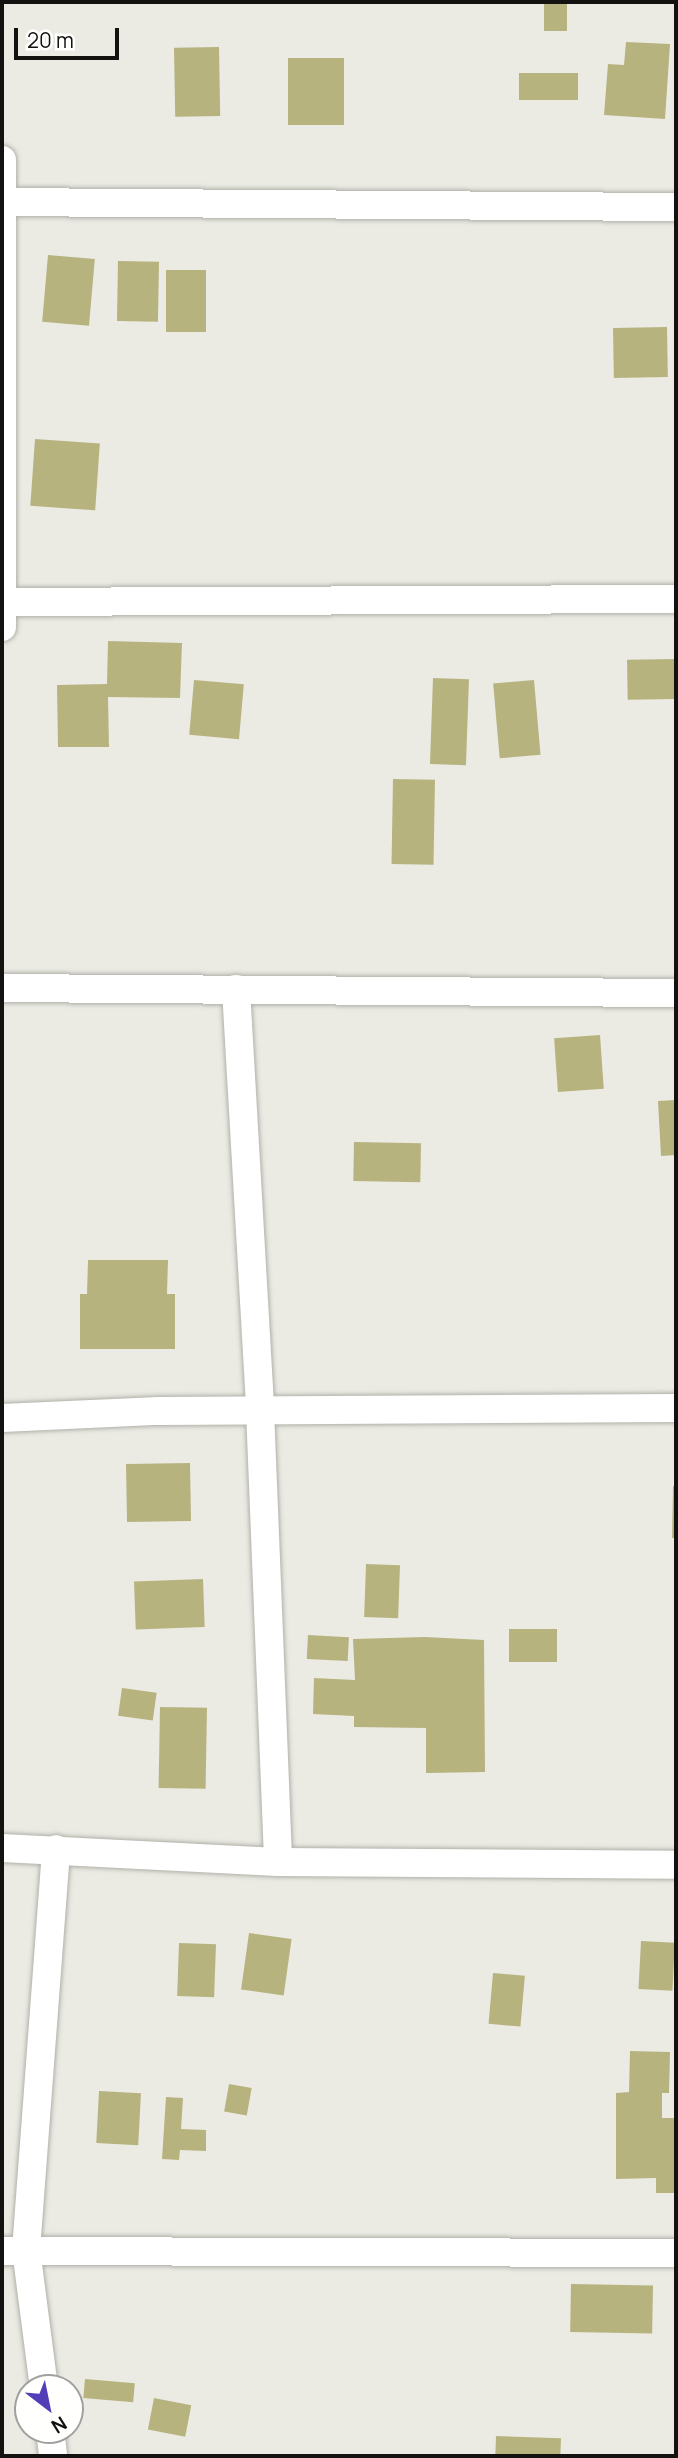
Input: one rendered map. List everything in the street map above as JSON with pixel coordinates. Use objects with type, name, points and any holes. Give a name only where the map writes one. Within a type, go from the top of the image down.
[{"type":"street","points":[[2,160],[2,627]]},
{"type":"street","points":[[3,202],[676,207]]},
{"type":"street","points":[[2,602],[676,599]]},
{"type":"street","points":[[2,988],[676,993]]},
{"type":"street","points":[[236,989],[260,1410],[278,1862]]},
{"type":"street","points":[[2,1418],[260,1410],[676,1408]]},
{"type":"street","points":[[2,1848],[278,1862],[676,1865]]},
{"type":"street","points":[[41,2374],[14,2250],[56,1849]]},
{"type":"street","points":[[14,2250],[676,2253]]},
{"type":"building","points":[[544,2],[567,2],[567,31],[544,31]]},
{"type":"building","points":[[626,42],[670,44],[665,119],[604,115],[608,64],[624,65]]},
{"type":"building","points":[[219,47],[220,116],[175,117],[174,48]]},
{"type":"building","points":[[288,58],[344,58],[344,125],[288,125]]},
{"type":"building","points":[[519,73],[578,73],[578,100],[519,100]]},
{"type":"building","points":[[48,255],[95,259],[89,326],[42,322]]},
{"type":"building","points":[[118,261],[159,262],[158,322],[117,321]]},
{"type":"building","points":[[166,270],[206,270],[206,332],[166,332]]},
{"type":"building","points":[[667,327],[668,377],[614,378],[613,328]]},
{"type":"building","points":[[35,439],[100,444],[95,510],[30,506]]},
{"type":"building","points":[[108,641],[182,643],[180,698],[108,697],[109,747],[58,747],[57,685],[107,684]]},
{"type":"building","points":[[675,659],[676,699],[628,700],[627,660]]},
{"type":"building","points":[[433,678],[469,679],[466,765],[430,764]]},
{"type":"building","points":[[194,680],[244,684],[239,739],[189,735]]},
{"type":"building","points":[[534,680],[541,755],[500,758],[493,684]]},
{"type":"building","points":[[393,779],[435,780],[434,865],[392,864]]},
{"type":"building","points":[[600,1035],[604,1089],[558,1092],[554,1038]]},
{"type":"building","points":[[676,1100],[676,1155],[661,1156],[658,1101]]},
{"type":"building","points":[[354,1142],[421,1143],[420,1182],[353,1181]]},
{"type":"building","points":[[88,1260],[168,1260],[167,1294],[175,1294],[175,1349],[80,1349],[80,1294],[87,1294]]},
{"type":"building","points":[[190,1463],[191,1521],[127,1522],[126,1464]]},
{"type":"building","points":[[673,1486],[676,1486],[676,1538],[672,1538]]},
{"type":"building","points":[[366,1564],[400,1565],[398,1618],[364,1617]]},
{"type":"building","points":[[203,1579],[205,1627],[136,1629],[134,1581]]},
{"type":"building","points":[[509,1629],[557,1629],[557,1662],[509,1662]]},
{"type":"building","points":[[308,1635],[349,1637],[348,1661],[307,1659]]},
{"type":"building","points":[[425,1637],[484,1640],[485,1772],[426,1773],[426,1728],[354,1727],[354,1716],[313,1714],[314,1678],[355,1680],[353,1639]]},
{"type":"building","points":[[122,1688],[157,1693],[153,1721],[118,1716]]},
{"type":"building","points":[[160,1707],[207,1708],[206,1789],[159,1788]]},
{"type":"building","points":[[249,1933],[292,1939],[284,1995],[241,1989]]},
{"type":"building","points":[[641,1941],[675,1943],[672,1991],[638,1989]]},
{"type":"building","points":[[179,1943],[216,1944],[214,1997],[177,1996]]},
{"type":"building","points":[[493,1973],[525,1976],[520,2027],[489,2024]]},
{"type":"building","points":[[630,2051],[670,2052],[669,2093],[662,2093],[662,2118],[676,2118],[676,2193],[656,2193],[656,2178],[616,2179],[616,2093],[629,2092]]},
{"type":"building","points":[[229,2084],[252,2088],[247,2116],[224,2112]]},
{"type":"building","points":[[99,2091],[141,2093],[138,2145],[96,2143]]},
{"type":"building","points":[[166,2097],[183,2098],[181,2129],[206,2130],[206,2151],[180,2150],[179,2160],[162,2159]]},
{"type":"building","points":[[571,2284],[653,2285],[652,2333],[570,2332]]},
{"type":"building","points":[[85,2379],[135,2383],[133,2402],[84,2398]]},
{"type":"building","points":[[154,2398],[191,2405],[185,2437],[148,2429]]},
{"type":"building","points":[[496,2436],[561,2438],[560,2456],[495,2456]]}]
